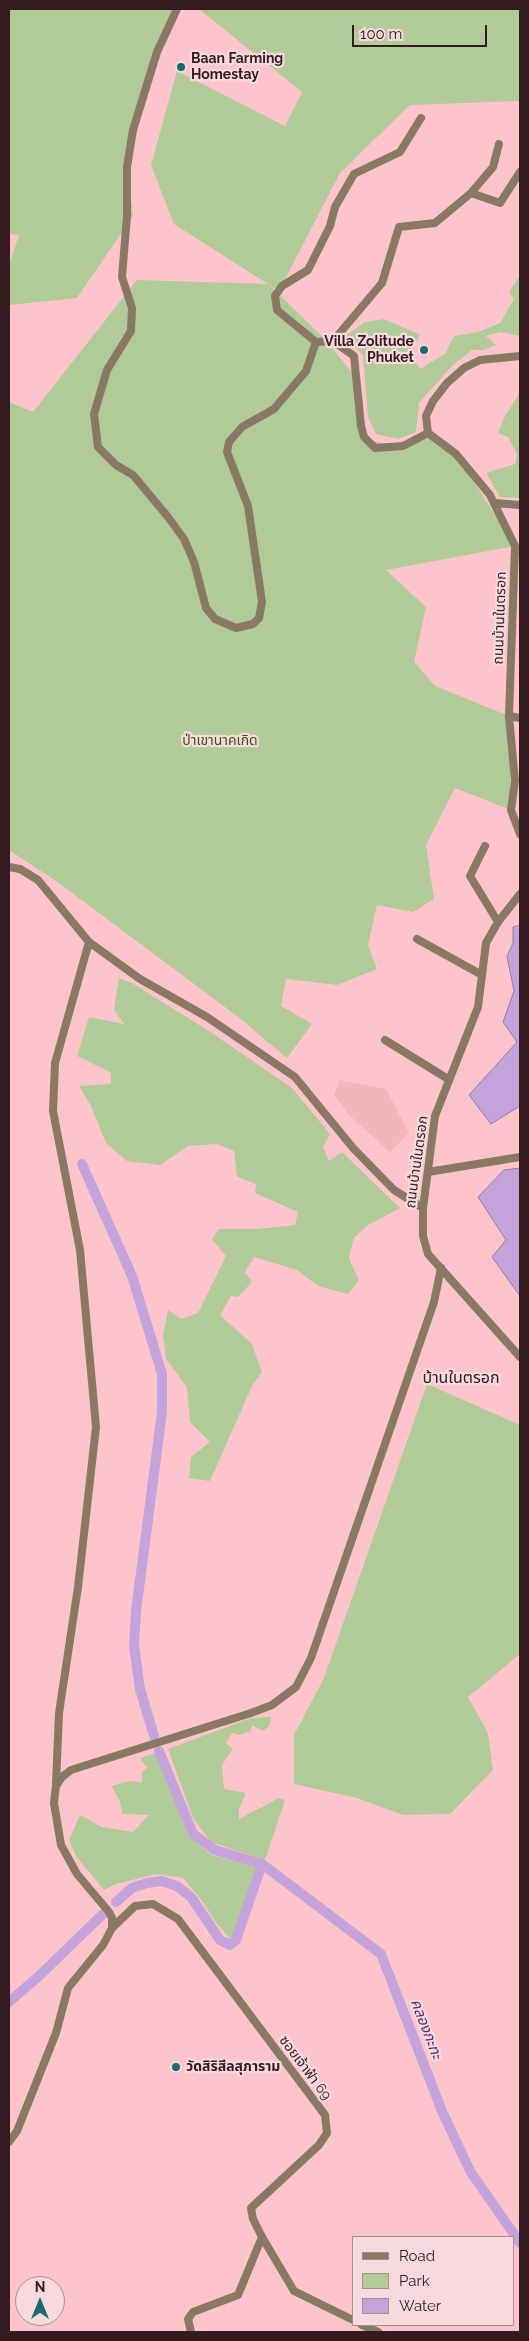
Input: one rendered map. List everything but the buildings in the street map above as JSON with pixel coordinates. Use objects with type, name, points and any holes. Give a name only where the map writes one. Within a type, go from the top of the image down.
[{"type":"street","points":[[177,9],[157,52],[133,130],[127,167],[127,216],[122,277],[132,308],[131,331],[107,370],[94,414],[98,447],[116,465],[133,475],[184,539],[194,562],[206,608],[215,619],[224,625],[236,628],[253,624],[259,618],[262,602],[248,506],[227,452],[229,442],[242,427],[274,409],[306,371],[316,342]]},
{"type":"street","points":[[421,118],[400,152],[354,174],[335,207],[330,226],[308,270],[282,286],[276,296],[277,310],[316,342],[333,341],[354,356],[364,437],[375,448],[403,446],[428,433],[426,416],[433,401],[447,383],[464,368],[480,360],[520,356]]},
{"type":"street","points":[[333,341],[382,282],[399,227],[435,222],[471,193],[493,167],[499,144]]},
{"type":"street","points":[[471,193],[500,203],[520,172]]},
{"type":"street","name":"ถนนบ้านในตรอก","points":[[428,433],[456,454],[490,495],[518,546],[509,716],[517,760],[511,810],[520,834]]},
{"type":"street","points":[[494,503],[520,505]]},
{"type":"street","points":[[509,716],[520,718]]},
{"type":"street","points":[[485,846],[470,876],[498,922]]},
{"type":"street","points":[[9,867],[20,869],[38,880],[89,942],[140,979],[207,1017],[296,1077],[353,1148],[394,1190],[422,1208]]},
{"type":"street","name":"ถนนบ้านในตรอก","points":[[520,894],[498,922],[486,943],[478,1007],[435,1116],[422,1208],[423,1236],[428,1254],[520,1357]]},
{"type":"street","points":[[416,938],[482,975]]},
{"type":"street","points":[[9,2142],[17,2131],[56,2033],[68,1988],[103,1946],[112,1928],[112,1918],[109,1912],[77,1874],[61,1845],[54,1803],[59,1713],[78,1587],[96,1427],[80,1250],[53,1111],[55,1063],[89,942]]},
{"type":"street","points":[[385,1040],[448,1079]]},
{"type":"street","points":[[428,1172],[520,1157]]},
{"type":"street","points":[[56,1786],[62,1777],[72,1770],[251,1714],[272,1705],[296,1687],[311,1658],[321,1630],[434,1302],[441,1268]]},
{"type":"street","name":"ซอยเจ้าฟ้า 69","points":[[112,1928],[135,1906],[153,1904],[178,1919],[325,2115],[327,2133],[319,2145],[251,2208],[253,2220],[294,2291],[352,2320]]},
{"type":"street","points":[[191,2332],[188,2319],[193,2312],[238,2295],[262,2237]]},
{"type":"street","points":[[364,2326],[378,2332]]},
{"type":"shaded area","points":[[339,1080],[386,1089],[409,1133],[390,1152],[349,1115],[334,1095]]},
{"type":"green space","points":[[9,9],[177,9],[157,52],[127,167],[133,216],[77,298],[9,305],[9,265],[19,235],[9,234]]},
{"type":"green space","name":"ป่าเขานาคเกิด","points":[[199,9],[520,9],[520,101],[410,105],[340,173],[279,291],[269,285],[326,340],[353,374],[368,439],[396,447],[431,436],[456,454],[515,546],[386,570],[426,607],[414,662],[435,686],[509,716],[511,810],[455,788],[426,845],[434,899],[413,912],[377,905],[368,945],[377,969],[337,985],[286,979],[281,1006],[312,1024],[287,1058],[237,1016],[56,881],[9,850],[9,402],[33,412],[137,280],[268,284],[174,224],[151,165],[177,71],[285,126],[302,92]]},
{"type":"green space","points":[[520,275],[520,336],[500,332],[486,336],[496,345],[484,350],[472,350],[453,365],[419,403],[416,432],[398,439],[376,434],[368,417],[363,355],[344,337],[365,322],[384,319],[420,335],[409,352],[420,369],[445,354],[454,336],[478,332],[500,323],[514,299],[509,292]]},
{"type":"green space","points":[[520,392],[520,498],[500,497],[486,473],[515,464],[517,454],[508,437],[498,433],[505,416]]},
{"type":"green space","points":[[119,978],[132,983],[209,1031],[292,1088],[330,1134],[323,1147],[329,1161],[342,1152],[400,1208],[368,1225],[354,1238],[349,1258],[359,1281],[348,1294],[318,1286],[297,1270],[254,1257],[245,1272],[252,1282],[238,1297],[231,1296],[220,1315],[252,1344],[262,1372],[252,1386],[210,1481],[189,1478],[191,1457],[210,1442],[190,1422],[187,1387],[166,1359],[163,1336],[168,1310],[181,1319],[198,1313],[226,1256],[212,1239],[219,1229],[257,1229],[295,1225],[298,1212],[255,1193],[256,1184],[237,1177],[234,1151],[217,1144],[188,1146],[160,1165],[127,1161],[106,1143],[90,1104],[79,1086],[111,1084],[111,1073],[77,1056],[89,1017],[124,1024],[114,1010]]},
{"type":"green space","points":[[427,1384],[520,1425],[520,1654],[468,1697],[488,1733],[493,1770],[450,1814],[403,1815],[357,1798],[294,1784],[294,1735],[324,1678]]},
{"type":"green space","points":[[271,1717],[269,1726],[263,1731],[252,1725],[251,1731],[240,1735],[232,1733],[226,1743],[233,1749],[222,1765],[224,1789],[246,1793],[239,1809],[239,1819],[279,1798],[285,1800],[265,1860],[211,1842],[193,1818],[168,1749],[251,1718]]},
{"type":"green space","points":[[155,1753],[188,1836],[212,1855],[256,1867],[233,1936],[230,1939],[183,1878],[156,1874],[116,1884],[104,1890],[76,1856],[69,1840],[80,1815],[102,1827],[133,1832],[149,1815],[122,1814],[120,1801],[111,1786],[130,1781],[142,1783],[142,1772],[147,1768],[140,1758]]},
{"type":"water","points":[[520,925],[520,1106],[491,1124],[469,1095],[517,1042],[503,1022],[514,991],[507,956],[513,943],[513,927]]},
{"type":"water","points":[[520,1168],[520,1296],[492,1257],[506,1240],[478,1197],[504,1170]]},
{"type":"waterway","points":[[82,1164],[132,1276],[162,1374],[162,1412],[136,1611],[134,1646],[140,1689],[154,1736]]},
{"type":"waterway","name":"คลองกะทะ","points":[[159,1751],[193,1834],[215,1850],[262,1864],[381,1954],[442,2111],[470,2171],[520,2243]]},
{"type":"waterway","name":"คลองกะทะ","points":[[116,1902],[132,1888],[147,1883],[162,1881],[177,1886],[191,1897],[220,1940],[230,1945],[236,1940],[262,1864]]},
{"type":"waterway","points":[[9,2002],[39,1976],[102,1915]]},
{"type":"place","name":"Baan Farming Homestay","points":[[181,67]]},
{"type":"place","name":"Villa Zolitude Phuket","points":[[424,350]]},
{"type":"place","name":"วัดสิริสีลสุภาราม","points":[[176,2067]]},
{"type":"district","name":"บ้านในตรอก","points":[[461,1378]]}]
